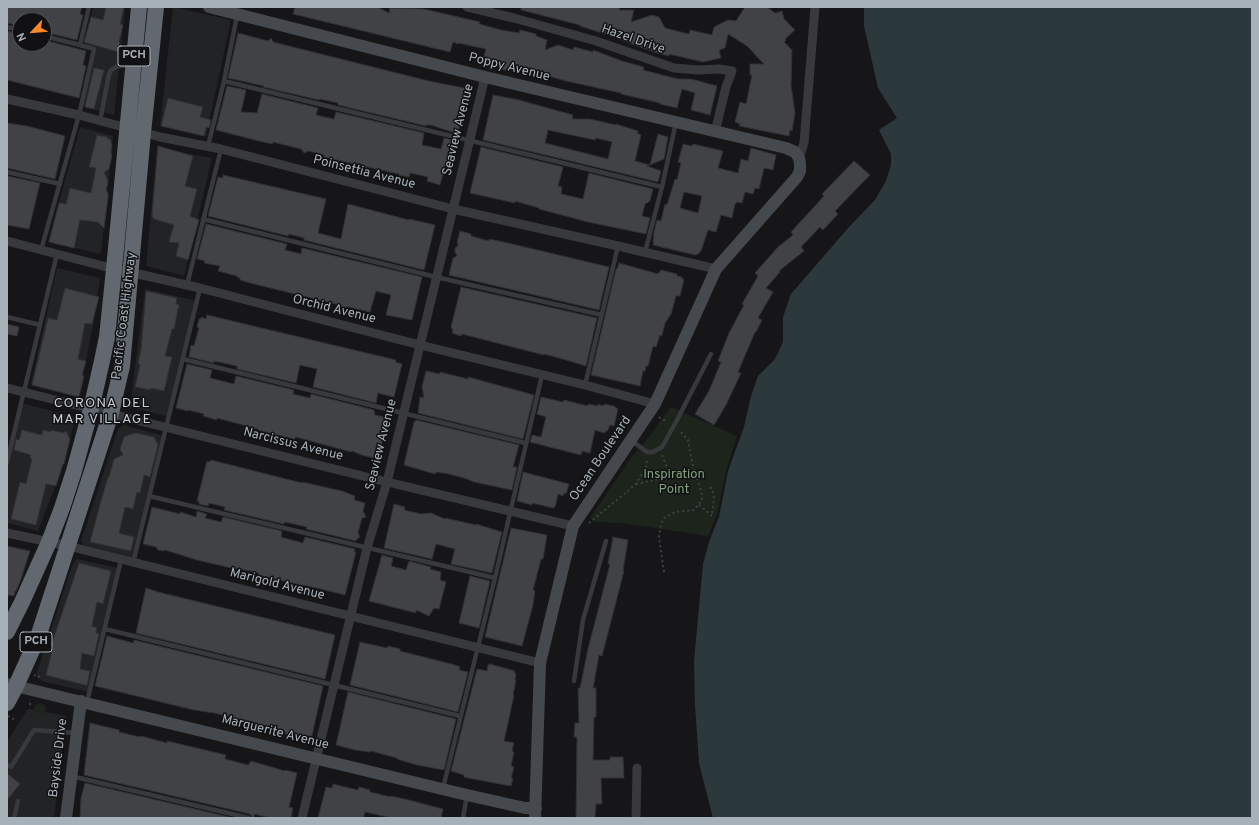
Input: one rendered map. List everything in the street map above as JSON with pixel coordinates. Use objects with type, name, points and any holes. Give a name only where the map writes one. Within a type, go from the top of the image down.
[{"type":"highway","name":"Pacific Coast Highway","points":[[7,632],[49,542],[74,471],[91,409],[107,337],[139,7]]},
{"type":"highway","name":"Pacific Coast Highway","points":[[7,703],[12,685],[38,636],[111,413],[122,366],[156,7]]},
{"type":"street","name":"Poppy Avenue","points":[[209,7],[485,77],[791,149],[799,158]]},
{"type":"street","name":"Hazel Drive","points":[[467,7],[514,18],[596,41],[674,68],[698,70],[719,68],[732,72],[715,132]]},
{"type":"street","points":[[799,158],[804,143],[815,7]]},
{"type":"street","name":"Seaview Avenue","points":[[302,818],[367,548],[387,482],[485,77]]},
{"type":"street","name":"Poinsettia Avenue","points":[[7,99],[79,115],[143,133],[208,146],[453,209],[645,252],[716,270]]},
{"type":"street","name":"Ocean Boulevard","points":[[535,813],[540,663],[574,526],[653,407],[716,270],[797,177],[800,171],[799,158]]},
{"type":"street","name":"Orchid Avenue","points":[[7,241],[114,269],[200,288],[420,345],[585,385],[653,407]]},
{"type":"street","name":"Narcissus Avenue","points":[[7,388],[387,482],[574,526]]},
{"type":"street","name":"Marigold Avenue","points":[[7,533],[68,546],[540,663]]},
{"type":"street","name":"Marguerite Avenue","points":[[12,685],[84,701],[525,808],[535,813]]},
{"type":"street","name":"Bayside Drive","points":[[66,818],[76,734],[84,701]]},
{"type":"street","points":[[636,818],[638,768]]},
{"type":"lane","points":[[80,44],[89,7]]},
{"type":"lane","points":[[208,146],[224,81],[237,14]]},
{"type":"lane","points":[[41,250],[79,115],[94,49],[80,44],[52,38]]},
{"type":"lane","points":[[100,121],[111,70],[118,66],[134,65]]},
{"type":"lane","points":[[224,81],[662,187]]},
{"type":"lane","points":[[645,252],[662,187],[676,122]]},
{"type":"lane","points":[[187,285],[221,150]]},
{"type":"lane","points":[[7,172],[60,184]]},
{"type":"lane","points":[[203,219],[436,277],[602,315]]},
{"type":"lane","points":[[585,385],[618,246]]},
{"type":"lane","points":[[7,460],[57,254]]},
{"type":"lane","points":[[133,563],[200,288]]},
{"type":"lane","points":[[7,316],[40,325]]},
{"type":"lane","points":[[630,440],[648,452],[660,449],[711,354]]},
{"type":"lane","points":[[183,359],[525,443]]},
{"type":"lane","points":[[443,789],[495,578],[525,443],[542,375]]},
{"type":"lane","points":[[150,496],[495,578]]},
{"type":"lane","points":[[574,681],[583,620],[606,541]]},
{"type":"lane","points":[[84,701],[105,629],[121,560]]},
{"type":"lane","points":[[105,629],[460,716]]},
{"type":"lane","points":[[7,765],[11,767],[34,730],[76,734]]},
{"type":"lane","points":[[71,776],[249,818]]},
{"type":"lane","points":[[463,818],[468,795]]},
{"type":"lane","points":[[14,818],[18,801]]},
{"type":"path","points":[[653,407],[673,426],[681,431],[688,440],[692,462],[702,494],[702,500],[694,510],[676,512],[664,518],[661,524],[659,537],[664,572]]},
{"type":"path","points":[[635,485],[668,477],[670,475],[660,449]]},
{"type":"path","points":[[588,524],[635,485],[646,468],[648,452]]},
{"type":"path","points":[[699,505],[712,516],[714,493],[708,485]]},
{"type":"path","points":[[7,715],[15,720]]},
{"type":"shaded area","points":[[93,7],[125,7],[114,115],[81,106],[96,47],[85,44]]},
{"type":"shaded area","points":[[173,7],[231,20],[206,136],[160,126]]},
{"type":"shaded area","points":[[864,7],[1252,7],[1252,818],[713,818],[699,763],[695,705],[694,661],[703,564],[710,539],[719,517],[728,471],[744,427],[751,396],[758,376],[775,359],[783,342],[783,317],[791,294],[849,227],[875,200],[886,181],[891,165],[891,154],[879,130],[897,118],[878,88],[864,26]]},
{"type":"shaded area","points":[[80,127],[113,136],[101,254],[48,242]]},
{"type":"shaded area","points":[[157,148],[212,158],[184,276],[146,266]]},
{"type":"shaded area","points":[[57,268],[100,278],[93,326],[79,395],[31,384]]},
{"type":"shaded area","points":[[145,289],[197,301],[169,417],[130,407]]},
{"type":"shaded area","points":[[21,403],[76,417],[58,479],[38,531],[7,523],[7,462]]},
{"type":"shaded area","points":[[124,425],[164,436],[134,558],[84,545],[81,541],[118,429]]},
{"type":"shaded area","points":[[77,559],[119,568],[89,692],[41,681],[37,675],[73,563]]},
{"type":"shaded area","points":[[30,709],[66,716],[54,818],[7,818],[7,742],[27,710]]},
{"type":"green space","name":"Inspiration Point","points":[[671,407],[737,436],[726,471],[717,515],[708,536],[622,523],[595,522],[590,518],[631,458]]},
{"type":"green space","points":[[38,703],[42,703],[46,709],[42,715],[38,715],[34,711],[34,707]]},
{"type":"building","points":[[7,7],[82,7],[80,14],[83,15],[77,40],[52,34],[52,12],[12,12],[12,24],[7,23]]},
{"type":"building","points":[[106,7],[124,7],[120,24],[123,25],[118,52],[84,42],[91,17],[103,20]]},
{"type":"building","points":[[295,7],[377,7],[389,13],[390,8],[424,9],[480,22],[479,24],[501,30],[519,33],[520,30],[536,34],[536,36],[547,40],[545,50],[558,45],[573,50],[574,47],[593,52],[593,50],[622,61],[644,67],[643,70],[678,79],[691,79],[717,86],[710,115],[691,110],[695,93],[682,89],[677,108],[621,93],[566,81],[511,65],[510,71],[501,69],[502,64],[483,60],[486,49],[453,42],[450,52],[293,14]]},
{"type":"building","points":[[521,7],[620,7],[619,10],[634,10],[631,22],[652,15],[659,17],[665,28],[689,34],[690,30],[712,35],[714,27],[728,20],[736,21],[745,7],[767,7],[775,13],[782,11],[784,19],[795,30],[785,39],[786,40],[784,42],[792,50],[791,85],[795,113],[792,131],[790,130],[789,136],[739,126],[740,124],[735,122],[740,102],[746,104],[752,75],[750,75],[750,64],[764,64],[747,46],[728,34],[725,48],[719,50],[721,58],[703,62],[669,54],[669,56],[657,53],[580,25],[521,10]]},
{"type":"building","points":[[7,31],[12,32],[12,52],[52,52],[52,42],[86,51],[83,65],[86,66],[79,98],[7,80]]},
{"type":"building","points":[[238,33],[268,41],[271,38],[273,42],[429,81],[469,89],[458,132],[455,131],[455,133],[431,125],[426,126],[338,105],[338,103],[319,100],[228,78]]},
{"type":"building","points":[[94,68],[104,70],[94,109],[85,107]]},
{"type":"building","points":[[227,86],[246,90],[241,112],[257,113],[262,94],[318,108],[316,115],[334,119],[336,112],[424,133],[422,145],[441,149],[444,138],[453,140],[447,167],[445,166],[440,185],[427,181],[428,177],[410,173],[409,177],[399,175],[324,157],[324,155],[309,151],[304,153],[301,149],[273,142],[272,144],[216,130]]},
{"type":"building","points":[[493,95],[519,100],[573,115],[572,119],[590,119],[616,124],[638,131],[637,133],[641,135],[635,161],[650,165],[647,166],[661,171],[658,182],[483,140]],"holes":[[[548,130],[595,140],[596,138],[612,142],[608,159],[545,143]]]},
{"type":"building","points":[[168,98],[203,107],[200,117],[211,120],[209,128],[206,127],[204,136],[161,126]]},
{"type":"building","points":[[7,123],[27,126],[65,136],[55,179],[7,168]]},
{"type":"building","points":[[658,134],[668,137],[664,159],[650,165]]},
{"type":"building","points":[[97,135],[107,137],[111,140],[112,146],[112,156],[109,169],[104,172],[108,181],[106,190],[108,193],[108,198],[104,228],[98,222],[80,220],[74,248],[49,242],[59,203],[66,204],[70,188],[91,193],[96,168],[89,167]]},
{"type":"building","points":[[683,144],[692,146],[693,144],[723,151],[718,168],[738,173],[741,159],[748,161],[751,148],[776,155],[773,170],[764,168],[759,189],[755,188],[753,194],[745,192],[742,203],[737,202],[735,204],[732,218],[721,215],[716,232],[708,230],[701,251],[695,255],[653,245],[653,236],[657,220],[661,221],[665,204],[667,205],[675,179],[677,180],[681,163],[678,162]],"holes":[[[684,192],[702,196],[698,213],[680,208]]]},
{"type":"building","points":[[158,146],[193,156],[185,186],[197,189],[190,216],[199,220],[188,260],[176,256],[179,243],[169,242],[174,225],[154,219],[152,216]]},
{"type":"building","points":[[481,147],[563,167],[558,186],[562,187],[561,194],[583,199],[589,173],[653,189],[650,201],[645,204],[642,216],[650,218],[646,234],[588,222],[515,201],[515,203],[470,193]]},
{"type":"building","points":[[854,161],[870,175],[835,211],[838,214],[823,230],[820,227],[801,247],[804,251],[779,271],[780,272],[766,288],[773,292],[758,318],[762,320],[755,332],[738,372],[741,373],[726,405],[714,425],[695,414],[709,391],[721,362],[718,361],[729,333],[744,305],[742,304],[758,276],[755,273],[778,247],[793,235],[791,232],[824,196],[822,194]]},
{"type":"building","points":[[223,175],[326,199],[318,233],[341,239],[348,204],[409,220],[435,225],[424,270],[304,240],[304,238],[289,234],[288,236],[208,216],[218,177],[223,178]]},
{"type":"building","points":[[7,176],[40,183],[29,229],[7,225]]},
{"type":"building","points":[[206,224],[287,244],[285,250],[301,254],[302,248],[422,277],[412,320],[386,315],[391,295],[376,291],[370,312],[349,307],[342,309],[340,305],[250,283],[240,280],[237,276],[218,271],[220,266],[204,263],[205,261],[197,259]]},
{"type":"building","points":[[460,231],[489,241],[489,239],[508,243],[609,267],[599,310],[449,275],[453,258],[457,256],[455,248],[458,246],[457,242]]},
{"type":"building","points":[[619,263],[658,274],[661,270],[677,274],[677,276],[684,279],[680,296],[676,296],[671,314],[665,323],[662,336],[660,335],[656,347],[653,346],[648,366],[646,366],[645,371],[643,371],[640,386],[591,375],[616,269]]},
{"type":"building","points":[[461,287],[597,318],[586,366],[544,354],[462,334],[461,336],[452,333],[453,330],[451,327]]},
{"type":"building","points":[[65,288],[99,297],[92,324],[85,323],[78,359],[86,361],[82,375],[84,376],[79,397],[32,385],[48,318],[57,320]]},
{"type":"building","points":[[146,291],[177,298],[176,304],[179,305],[174,329],[172,329],[165,356],[172,357],[164,391],[135,387],[140,365],[138,363],[141,350]]},
{"type":"building","points":[[207,315],[396,360],[395,362],[402,364],[394,397],[378,393],[376,403],[313,387],[317,369],[300,365],[296,383],[237,369],[237,366],[214,361],[214,363],[189,357],[191,345],[194,346],[199,328],[197,327],[199,319],[201,319],[201,317],[206,319]]},
{"type":"building","points":[[7,324],[19,327],[17,336],[7,334]]},
{"type":"building","points":[[187,364],[212,370],[210,378],[234,384],[236,376],[294,390],[293,394],[310,398],[311,394],[374,410],[375,415],[388,418],[378,459],[296,437],[294,439],[217,418],[217,420],[203,416],[204,414],[176,408]]},
{"type":"building","points":[[426,371],[440,374],[440,372],[468,379],[468,377],[534,395],[523,439],[418,413],[420,397],[424,398],[422,387]]},
{"type":"building","points":[[541,397],[563,402],[564,400],[588,406],[588,404],[598,406],[598,404],[603,406],[604,404],[614,406],[618,409],[614,426],[610,425],[608,430],[604,433],[595,430],[590,453],[582,451],[581,455],[530,442],[532,435],[541,437],[546,417],[537,414]]},
{"type":"building","points":[[416,420],[519,445],[513,467],[517,467],[512,490],[474,482],[449,474],[436,472],[435,474],[404,465],[414,422]]},
{"type":"building","points":[[22,430],[42,435],[43,430],[63,433],[66,431],[70,439],[64,464],[56,486],[46,484],[36,525],[11,519],[20,482],[26,484],[32,459],[30,458],[31,455],[14,450],[16,439],[19,440]]},
{"type":"building","points":[[136,433],[154,437],[158,445],[150,477],[144,475],[140,493],[137,492],[133,509],[125,507],[119,533],[134,537],[131,551],[90,542],[114,459],[123,455],[120,449],[124,437]]},
{"type":"building","points":[[211,460],[302,483],[342,491],[355,496],[354,500],[365,503],[363,511],[366,517],[362,518],[358,533],[360,537],[356,541],[306,529],[307,527],[285,522],[284,524],[224,510],[225,507],[209,503],[208,506],[199,504],[199,501],[197,501],[207,461],[210,462]]},
{"type":"building","points":[[523,472],[569,484],[566,494],[564,493],[563,496],[558,494],[555,507],[553,508],[517,501]]},
{"type":"building","points":[[394,504],[405,507],[404,510],[422,514],[431,513],[445,519],[476,524],[502,532],[492,573],[451,564],[455,549],[436,544],[432,559],[384,548]]},
{"type":"building","points":[[152,507],[180,514],[180,512],[196,517],[197,511],[207,514],[205,518],[221,522],[223,517],[282,531],[281,537],[303,543],[305,537],[355,549],[354,552],[356,552],[345,595],[258,575],[259,573],[197,560],[165,550],[158,550],[156,547],[143,544]]},
{"type":"building","points":[[511,528],[547,535],[543,559],[541,559],[533,590],[535,591],[533,605],[522,646],[485,637]]},
{"type":"building","points":[[613,537],[628,540],[624,571],[602,656],[599,655],[593,688],[596,688],[596,717],[594,717],[593,760],[610,760],[610,757],[623,757],[624,778],[601,778],[602,804],[596,804],[595,818],[576,818],[577,737],[574,737],[575,723],[579,723],[578,688],[580,688],[588,649],[610,564],[608,564]]},
{"type":"building","points":[[7,546],[30,551],[14,596],[7,595]]},
{"type":"building","points":[[382,555],[393,558],[391,566],[406,570],[409,561],[431,567],[430,569],[441,572],[440,580],[446,582],[439,609],[434,608],[429,616],[416,610],[416,613],[369,601]]},
{"type":"building","points":[[79,563],[111,571],[103,604],[97,602],[92,626],[97,628],[96,633],[99,634],[94,656],[82,653],[80,669],[90,671],[87,685],[46,675],[53,647],[51,646]]},
{"type":"building","points":[[470,576],[490,581],[479,628],[459,623]]},
{"type":"building","points":[[146,588],[335,635],[325,679],[136,633]]},
{"type":"building","points":[[107,636],[133,643],[134,640],[323,686],[311,740],[285,734],[286,732],[264,726],[230,720],[231,717],[194,710],[95,686]]},
{"type":"building","points":[[360,642],[387,648],[388,646],[400,649],[400,651],[455,665],[460,667],[459,670],[468,672],[458,712],[350,685]]},
{"type":"building","points":[[490,664],[515,671],[514,673],[516,673],[514,695],[504,741],[514,743],[511,766],[514,767],[511,778],[513,778],[511,786],[464,777],[464,775],[451,771],[477,669],[487,671],[488,665]]},
{"type":"building","points":[[348,692],[456,719],[444,770],[417,765],[371,751],[355,750],[336,745]]},
{"type":"building","points":[[90,723],[140,737],[167,743],[167,741],[226,755],[225,759],[248,765],[251,761],[297,773],[289,807],[293,808],[291,818],[271,818],[254,814],[253,818],[250,814],[84,775]]},
{"type":"building","points":[[7,773],[20,784],[7,800]]},
{"type":"building","points":[[85,783],[233,818],[80,818],[81,798]]},
{"type":"building","points":[[333,784],[358,790],[359,787],[370,790],[370,792],[443,809],[441,818],[392,818],[365,812],[363,818],[318,818],[326,787],[332,788]]},
{"type":"district","name":"CORONA DEL MAR VILLAGE","points":[[102,412]]}]
